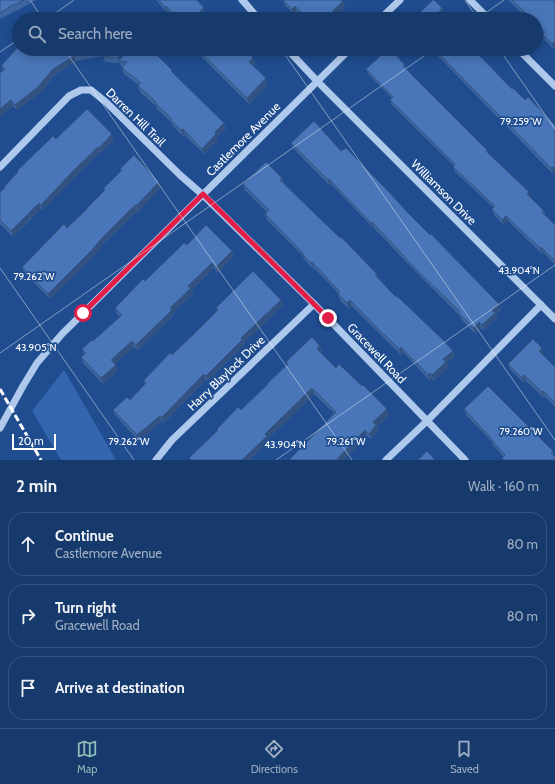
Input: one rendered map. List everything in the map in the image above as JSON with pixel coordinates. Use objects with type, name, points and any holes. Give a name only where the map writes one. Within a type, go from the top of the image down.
[{"type":"street","points":[[242,0],[253,12]]},
{"type":"street","points":[[387,12],[400,0]]},
{"type":"street","points":[[470,0],[482,12]]},
{"type":"street","name":"Williamson Drive","points":[[294,56],[555,318]]},
{"type":"street","name":"Castlemore Avenue","points":[[0,428],[23,386],[42,357],[83,313],[343,56]]},
{"type":"street","points":[[525,56],[555,86]]},
{"type":"street","name":"Darren Hill Trail","points":[[0,167],[69,96],[82,90],[91,90],[107,103],[180,174],[203,194]]},
{"type":"street","name":"Gracewell Road","points":[[203,194],[314,304],[465,460]]},
{"type":"street","name":"Harry Blaylock Drive","points":[[156,460],[172,440],[314,304]]},
{"type":"street","points":[[386,460],[427,421],[541,305]]},
{"type":"shaded area","points":[[64,370],[116,460],[61,460],[32,411]]},
{"type":"building","points":[[0,0],[24,0],[15,5],[14,4],[0,13]]},
{"type":"building","points":[[159,0],[197,0],[204,8],[200,11],[201,12],[171,12],[166,6],[165,7]]},
{"type":"building","points":[[283,0],[343,1],[332,12],[301,12],[295,6],[292,9]]},
{"type":"building","points":[[433,0],[442,8],[439,12],[420,12]]},
{"type":"building","points":[[512,0],[555,0],[555,43],[554,42],[552,44],[543,34],[545,32],[543,30],[543,12],[525,12]]},
{"type":"building","points":[[12,54],[12,56],[74,56],[53,69],[38,87],[15,105],[11,100],[0,109],[0,73],[5,69],[1,66]]},
{"type":"building","points":[[103,56],[118,56],[118,58]]},
{"type":"building","points":[[123,56],[158,56],[172,70],[171,71],[224,123],[202,149],[183,129],[181,130],[171,120],[172,119],[155,103],[156,102],[138,86],[141,83],[122,68],[127,62],[119,61]]},
{"type":"building","points":[[204,56],[251,56],[253,58],[249,62],[266,78],[247,98]]},
{"type":"building","points":[[380,56],[397,56],[404,64],[403,66],[487,150],[486,151],[529,192],[527,194],[544,211],[542,212],[555,225],[555,261],[506,216],[502,220],[492,209],[495,206],[453,167],[455,164],[390,100],[393,97],[366,69]]},
{"type":"building","points":[[441,56],[480,56],[512,89],[513,88],[525,100],[528,97],[555,125],[555,169],[553,167],[551,168]]},
{"type":"building","points":[[87,109],[112,134],[99,148],[98,147],[75,169],[41,205],[39,203],[11,231],[0,220],[0,192],[18,172],[17,171],[53,136],[56,139]]},
{"type":"building","points":[[314,121],[341,151],[346,148],[410,215],[430,235],[431,234],[499,304],[492,310],[495,313],[482,325],[479,322],[473,328],[459,313],[460,312],[414,267],[372,222],[371,223],[329,179],[328,180],[291,143]]},
{"type":"building","points":[[134,155],[159,182],[48,294],[22,267],[64,224],[67,228],[87,209],[105,190],[103,189],[122,170],[120,169]]},
{"type":"building","points":[[266,162],[282,178],[280,180],[340,238],[341,237],[377,274],[375,275],[396,297],[397,296],[453,351],[443,359],[446,362],[432,375],[430,373],[428,375],[401,347],[399,349],[350,300],[347,303],[338,294],[340,292],[265,214],[269,210],[243,184]]},
{"type":"building","points":[[206,225],[232,251],[216,267],[212,263],[188,286],[191,288],[170,308],[172,310],[136,345],[132,341],[111,360],[116,365],[101,378],[81,357],[86,353],[82,349],[122,315],[115,308],[143,279],[145,281],[184,243],[187,245]]},
{"type":"building","points":[[253,271],[281,300],[241,338],[242,340],[206,376],[204,374],[162,417],[160,416],[137,435],[113,410],[127,397],[130,400],[146,383],[144,380],[170,353],[172,355],[218,310],[216,308]]},
{"type":"building","points":[[312,337],[320,346],[317,349],[336,368],[339,364],[387,409],[373,422],[376,425],[369,434],[365,430],[336,460],[289,460],[336,412],[312,388],[265,434],[267,436],[242,460],[191,460],[189,458],[218,430],[217,429],[238,407],[241,410],[267,385],[288,364],[286,362]]},
{"type":"building","points":[[533,339],[542,348],[539,351],[555,367],[555,403],[524,375],[522,378],[508,364]]},
{"type":"building","points":[[488,386],[553,451],[551,453],[555,457],[555,460],[504,460],[502,458],[505,455],[464,409]]},
{"type":"building","points":[[427,451],[435,460],[418,460]]},
{"type":"railway","points":[[0,389],[41,460]]},
{"type":"route","points":[[83,313],[203,194],[328,318]]}]
